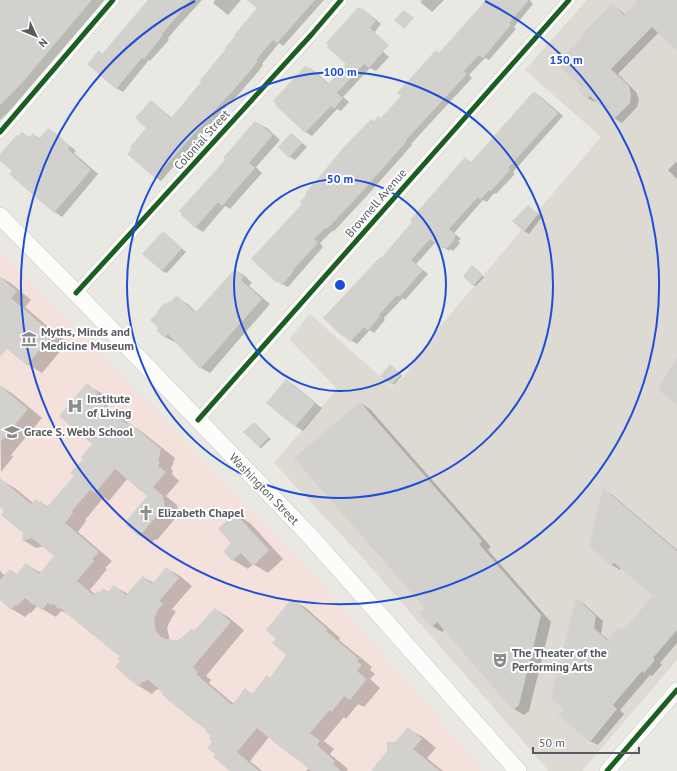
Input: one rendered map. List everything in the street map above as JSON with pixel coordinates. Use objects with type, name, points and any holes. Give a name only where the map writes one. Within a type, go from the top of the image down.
[{"type":"main road","name":"Washington Street","points":[[0,216],[310,536],[505,765],[518,771]]},
{"type":"street","points":[[0,132],[113,0]]},
{"type":"street","name":"Colonial Street","points":[[76,293],[312,34],[341,0]]},
{"type":"street","name":"Brownell Avenue","points":[[198,420],[569,0]]},
{"type":"street","points":[[607,771],[677,690]]},
{"type":"shaded area","points":[[587,0],[677,0],[677,660],[582,771],[549,771],[360,555],[274,463],[337,389],[289,339],[310,314],[392,387],[405,375],[432,336],[601,137],[525,70]]},
{"type":"shaded area","name":"Institute of Living","points":[[0,250],[292,552],[477,762],[482,771],[0,771]]},
{"type":"building","points":[[0,0],[92,0],[21,84],[0,105]]},
{"type":"building","points":[[148,0],[191,0],[162,34],[163,35],[144,59],[142,58],[116,89],[87,64],[99,50],[102,54]]},
{"type":"building","points":[[247,0],[315,0],[277,43],[273,40],[256,60],[258,61],[252,69],[155,178],[127,154],[132,148],[130,147],[146,128],[135,118],[151,100],[171,118],[201,82],[200,80],[226,49],[225,48],[235,36],[234,35],[257,8]]},
{"type":"building","points":[[486,0],[529,0],[509,23],[511,25],[483,58],[479,55],[464,71],[467,74],[406,140],[407,141],[359,195],[328,228],[325,228],[314,239],[318,243],[293,270],[294,271],[282,285],[278,282],[277,283],[251,259],[302,204],[300,202],[306,195],[305,194],[343,148],[371,119],[374,121],[378,116],[381,118],[401,96],[397,93],[436,50],[439,53]]},
{"type":"building","points":[[638,0],[677,0],[677,51],[652,27],[611,69],[629,86],[631,95],[630,103],[614,119],[590,96],[587,99],[578,90],[581,87],[556,63],[584,35],[582,34],[612,3],[624,15]]},
{"type":"building","points":[[358,7],[361,9],[362,8],[376,21],[370,28],[389,45],[369,68],[364,64],[337,93],[343,98],[334,109],[331,106],[305,133],[275,105],[276,104],[273,101],[305,66],[308,68],[309,67],[328,84],[346,64],[327,47],[328,45],[326,43]]},
{"type":"building","points":[[404,10],[414,18],[404,29],[394,20]]},
{"type":"building","points":[[534,91],[558,113],[508,168],[510,170],[490,192],[489,190],[480,200],[478,197],[449,229],[456,235],[454,238],[455,239],[447,248],[445,247],[443,249],[430,239],[411,260],[423,270],[399,297],[397,295],[368,330],[364,327],[350,342],[344,336],[343,337],[323,318],[380,257],[381,258],[412,222],[410,220],[465,157],[471,162]]},
{"type":"building","points":[[255,121],[273,135],[249,163],[255,168],[222,206],[218,202],[195,228],[181,215],[182,214],[179,211],[225,160],[223,158]]},
{"type":"building","points":[[48,128],[70,146],[68,149],[91,170],[54,213],[9,174],[12,171],[0,161],[0,154],[17,135],[19,136],[22,132],[29,137],[33,133],[39,139]]},
{"type":"building","points":[[291,133],[302,143],[289,158],[278,147]]},
{"type":"building","points":[[528,205],[538,214],[524,232],[512,221]]},
{"type":"building","points":[[163,231],[182,248],[162,271],[142,254]]},
{"type":"building","points":[[472,265],[483,275],[473,286],[463,276]]},
{"type":"building","points":[[235,269],[244,277],[241,280],[262,299],[200,369],[168,334],[164,338],[156,330],[158,328],[150,320],[165,303],[170,302],[176,296],[179,297],[195,313]]},
{"type":"building","points":[[0,277],[17,291],[11,298],[53,334],[27,365],[7,349],[0,357]]},
{"type":"building","points":[[677,357],[677,406],[658,389]]},
{"type":"building","points":[[390,364],[401,374],[391,385],[380,376]]},
{"type":"building","points":[[286,379],[315,403],[295,427],[266,403]]},
{"type":"building","points":[[87,383],[98,393],[94,397],[161,449],[158,461],[160,462],[158,466],[166,472],[153,487],[163,496],[165,507],[138,536],[126,525],[129,522],[127,520],[147,496],[115,469],[95,493],[90,490],[72,511],[73,513],[65,523],[99,552],[92,559],[94,561],[77,581],[93,595],[97,591],[99,593],[103,588],[108,592],[114,585],[126,595],[143,576],[152,584],[166,567],[179,578],[159,601],[163,604],[157,611],[154,620],[156,631],[161,637],[177,640],[192,629],[194,631],[215,608],[231,622],[193,667],[198,672],[196,674],[232,705],[245,688],[252,694],[267,675],[270,678],[286,655],[272,643],[276,639],[266,630],[292,598],[327,629],[326,631],[359,659],[357,661],[362,665],[357,671],[367,679],[350,700],[344,696],[332,712],[330,710],[310,733],[320,741],[317,745],[335,761],[333,764],[341,771],[311,771],[257,728],[237,752],[259,771],[230,771],[213,757],[215,754],[207,748],[212,742],[209,739],[211,736],[205,731],[206,730],[168,700],[161,693],[161,691],[147,679],[138,687],[115,667],[120,661],[117,659],[120,657],[60,608],[59,609],[53,604],[52,606],[48,603],[42,610],[25,598],[17,606],[16,604],[11,610],[0,600],[0,580],[10,569],[16,575],[26,563],[39,574],[54,556],[32,538],[22,541],[23,533],[1,515],[4,511],[0,507],[0,478],[31,504],[35,499],[47,507],[74,476],[70,473],[83,459],[81,457],[92,444],[59,416]]},
{"type":"building","points":[[0,386],[28,409],[0,443]]},
{"type":"building","points":[[360,402],[482,541],[479,544],[541,615],[519,705],[513,710],[437,622],[432,627],[419,613],[424,608],[416,598],[294,458]]},
{"type":"building","points":[[254,422],[269,437],[259,447],[243,432]]},
{"type":"building","points":[[603,488],[677,551],[677,630],[653,658],[655,660],[644,673],[642,671],[613,705],[617,709],[590,742],[558,715],[564,709],[551,698],[576,598],[596,616],[594,628],[607,640],[617,629],[625,628],[653,596],[614,563],[611,566],[589,546]]},
{"type":"building","points":[[235,513],[269,550],[253,566],[241,553],[232,561],[223,551],[231,543],[218,529]]},
{"type":"building","points":[[408,727],[422,739],[413,749],[440,771],[371,771],[387,751],[387,742],[395,742]]},
{"type":"cycle path","points":[[0,132],[113,0]]},
{"type":"cycle path","points":[[76,293],[312,34],[341,0]]},
{"type":"cycle path","points":[[198,420],[569,0]]},
{"type":"cycle path","points":[[607,771],[677,690]]},
{"type":"place","name":"Myths, Minds and Medicine Museum","points":[[29,339]]},
{"type":"place","name":"Institute of Living","points":[[75,406]]},
{"type":"place","name":"Grace S. Webb School","points":[[12,432]]},
{"type":"place","name":"Elizabeth Chapel","points":[[146,513]]},
{"type":"place","name":"The Theater of the Performing Arts","points":[[500,660]]}]
